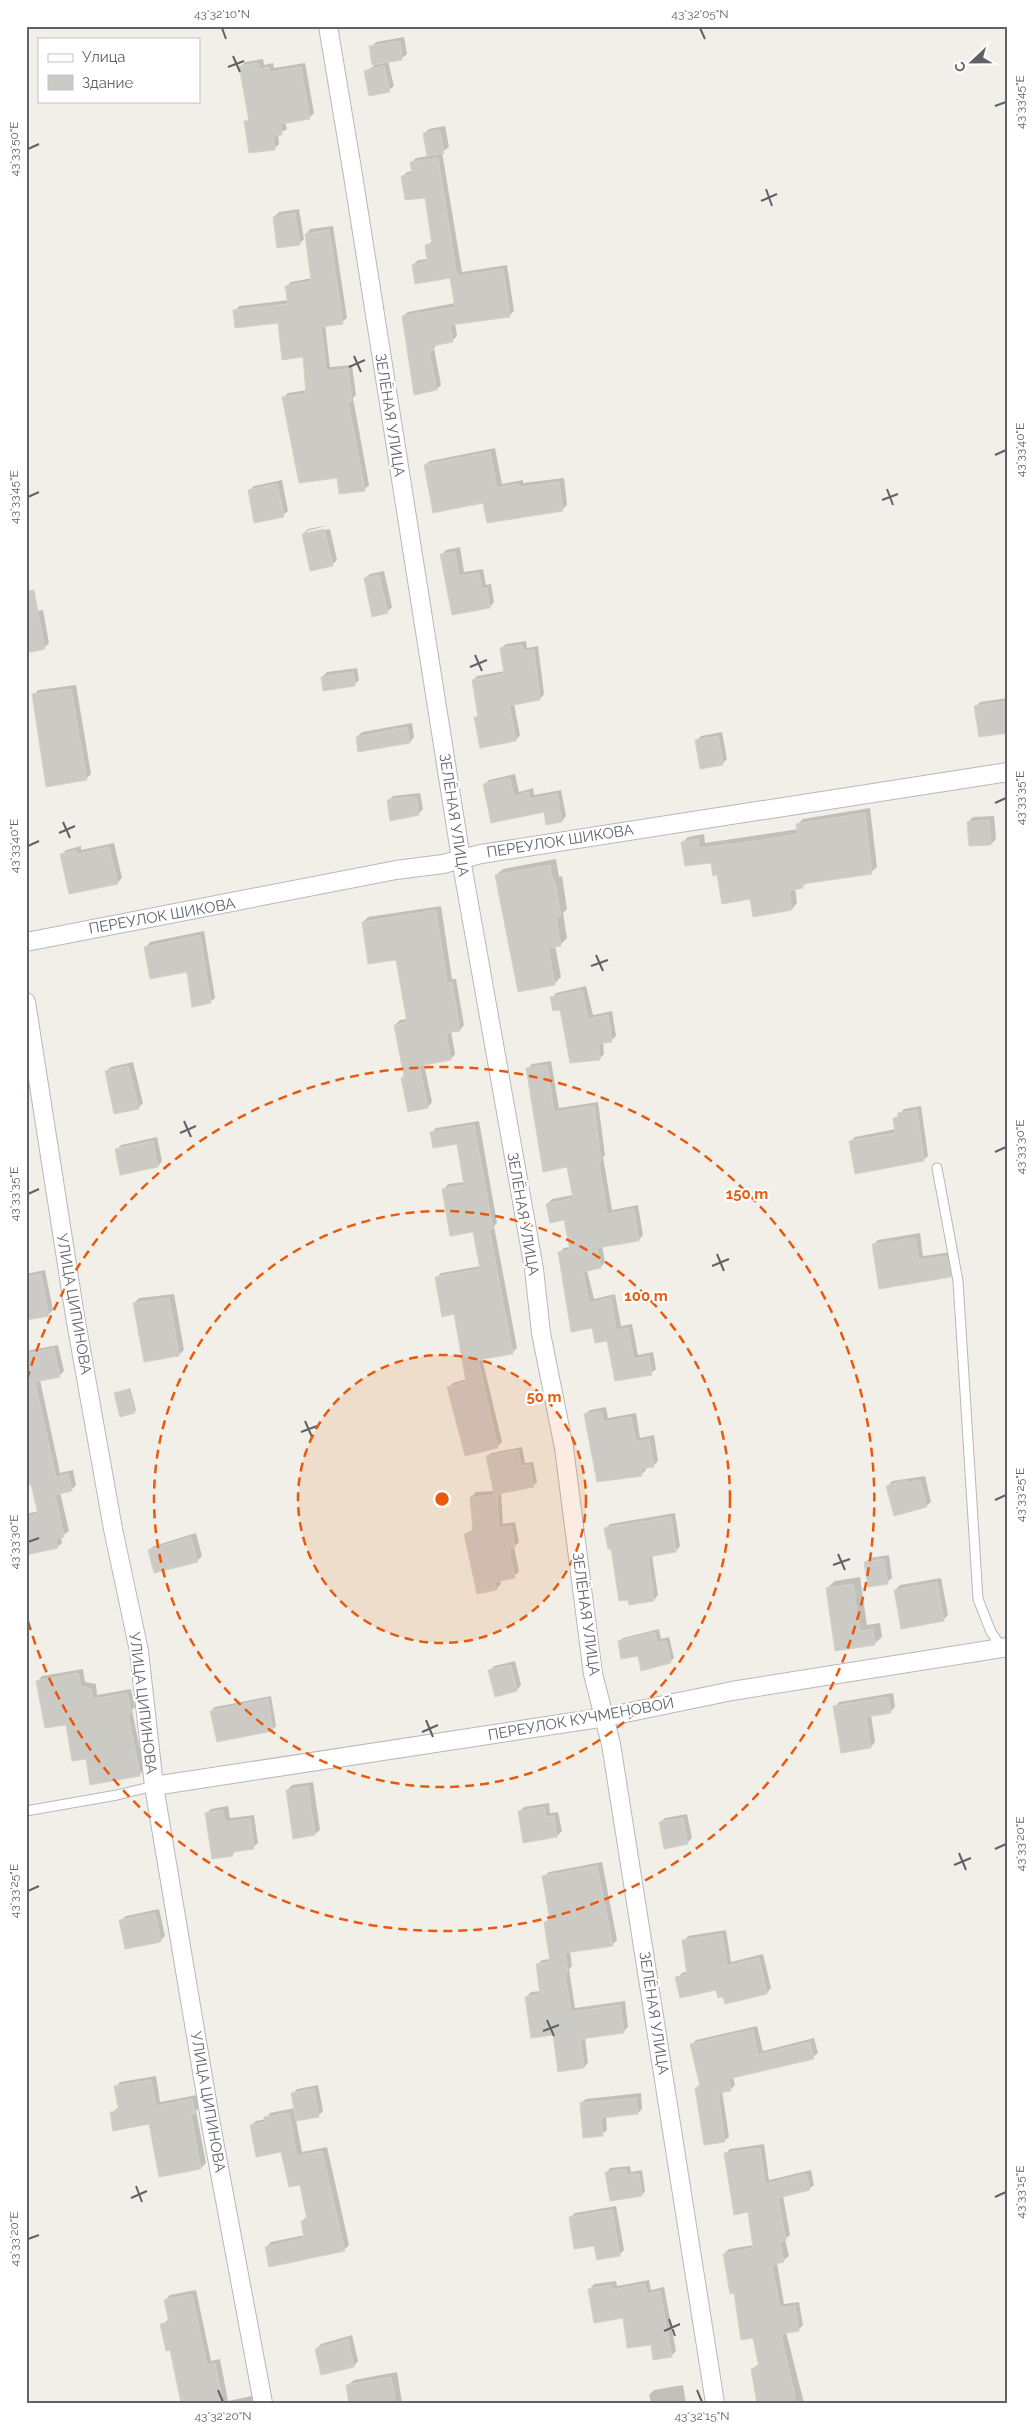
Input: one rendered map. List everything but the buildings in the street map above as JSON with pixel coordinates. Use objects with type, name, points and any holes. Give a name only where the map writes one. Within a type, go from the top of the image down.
[{"type":"street","name":"ЗЕЛЁНАЯ УЛИЦА","points":[[328,26],[461,859],[534,1269],[541,1333],[564,1448],[593,1674],[606,1717],[715,2403]]},
{"type":"street","name":"ПЕРЕУЛОК ШИКОВА","points":[[26,942],[490,852],[1008,772]]},
{"type":"street","name":"УЛИЦА ЦИПИНОВА","points":[[26,1002],[75,1316],[114,1529],[139,1651],[154,1786],[211,2125],[237,2254],[263,2403]]},
{"type":"street","name":"ПЕРЕУЛОК КУЧМЕНОВОЙ","points":[[154,1786],[606,1717],[732,1691],[1005,1648]]},
{"type":"lane","points":[[937,1168],[958,1281],[978,1599],[991,1632],[1005,1648]]},
{"type":"lane","points":[[26,1811],[117,1796],[154,1786]]}]
